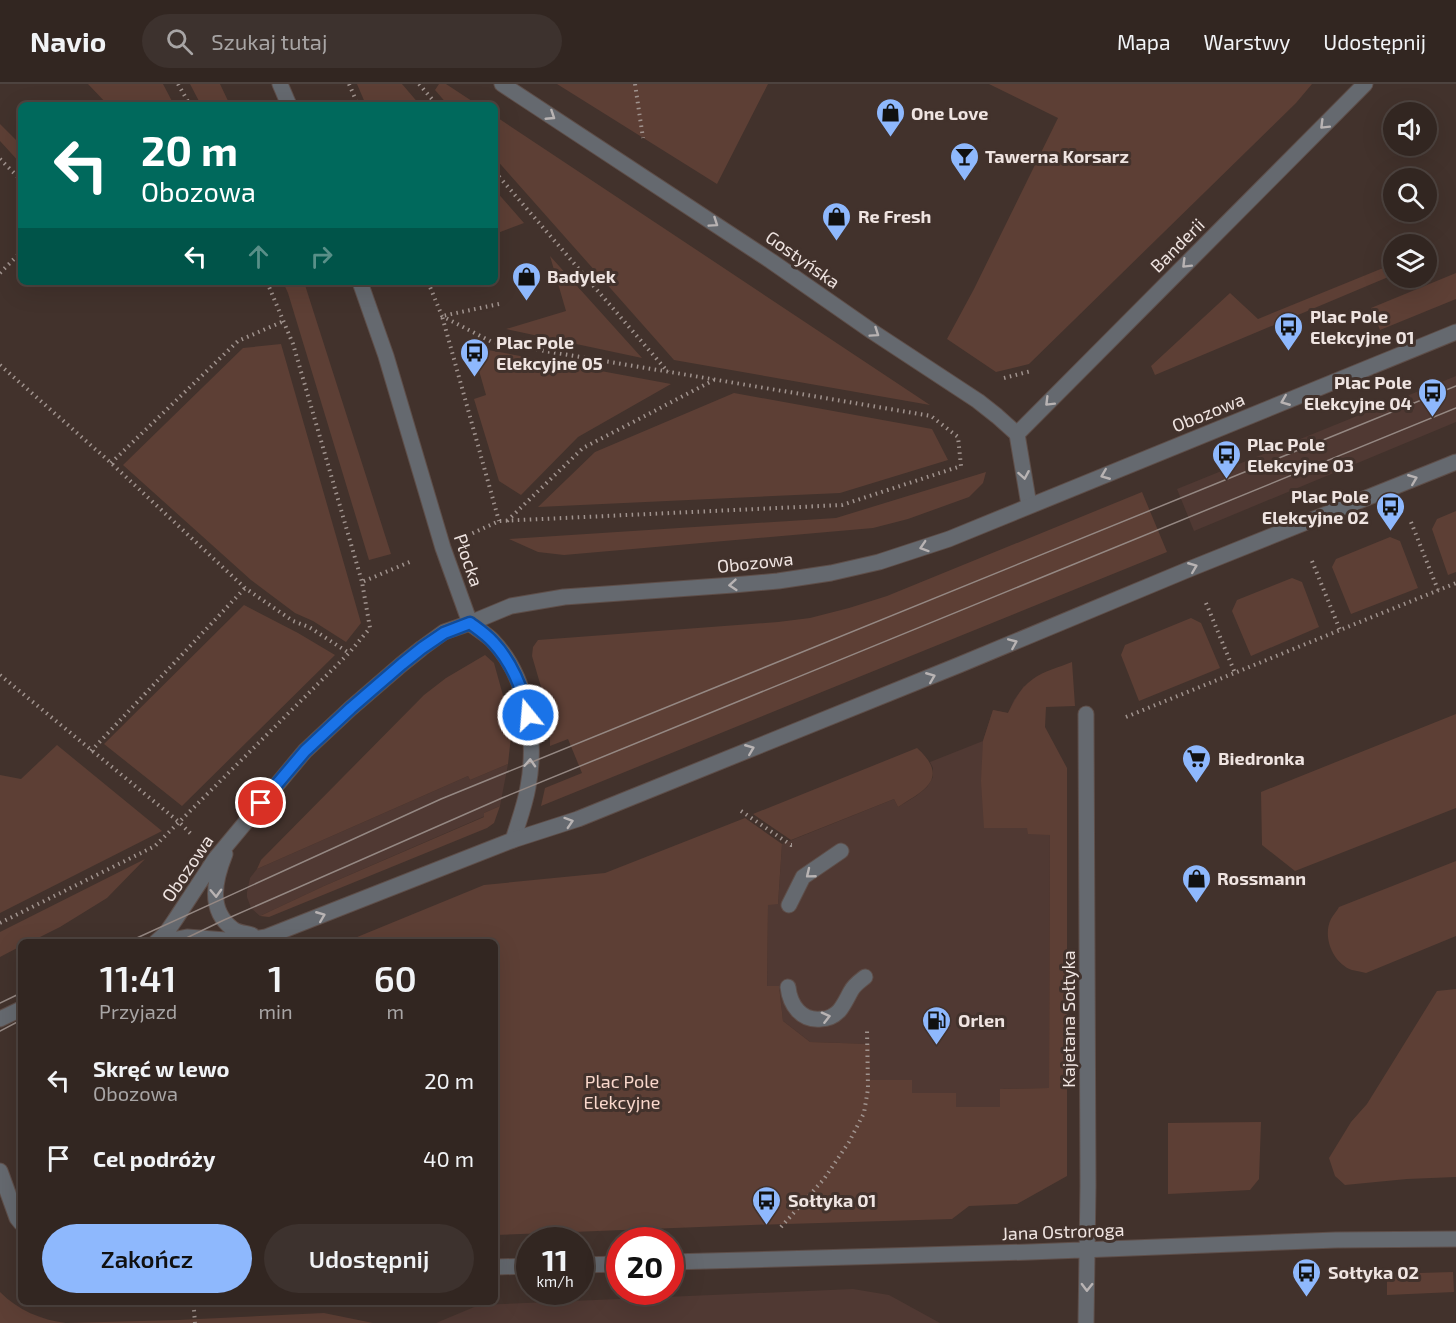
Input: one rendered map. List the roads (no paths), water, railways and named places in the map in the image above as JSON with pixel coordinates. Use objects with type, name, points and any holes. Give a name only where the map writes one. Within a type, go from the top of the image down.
[{"type":"street","points":[[280,84],[288,102]]},
{"type":"street","name":"Gostyńska","points":[[502,84],[762,254],[873,332],[978,401],[1017,434]]},
{"type":"street","name":"Banderii","points":[[1017,434],[1365,84]]},
{"type":"street","name":"Płocka","points":[[361,285],[386,356],[443,548],[470,623]]},
{"type":"street","name":"Obozowa","points":[[159,939],[166,933],[232,837],[305,751],[351,708],[422,648],[444,633],[511,606],[564,597],[778,581],[831,573],[879,562],[939,542],[1456,332]]},
{"type":"street","points":[[1017,434],[1029,505]]},
{"type":"street","points":[[252,939],[266,937],[513,840],[578,819],[1456,462]]},
{"type":"street","points":[[470,623],[492,640],[506,659],[525,701],[530,729],[531,763],[528,788],[513,840]]},
{"type":"street","name":"Kajetana Sołtyka","points":[[1086,714],[1086,1323]]},
{"type":"street","points":[[232,837],[218,871],[214,893],[219,910],[224,920],[234,930],[266,937]]},
{"type":"street","points":[[789,905],[803,878],[841,851]]},
{"type":"street","points":[[177,939],[187,937],[212,939]]},
{"type":"street","points":[[788,987],[789,998],[794,1008],[803,1016],[825,1019],[837,1014],[852,988],[865,977]]},
{"type":"street","points":[[0,1019],[18,1010]]},
{"type":"street","points":[[0,1171],[18,1220]]},
{"type":"street","name":"Jana Ostroroga","points":[[684,1262],[1087,1250],[1314,1240],[1456,1239]]},
{"type":"street","points":[[498,1267],[516,1266]]},
{"type":"tram line","points":[[135,939],[441,799],[1456,386]]},
{"type":"tram line","points":[[184,939],[502,798],[1456,408]]},
{"type":"tram line","points":[[0,1003],[18,994]]},
{"type":"tram line","points":[[0,1031],[18,1022]]},
{"type":"place","name":"One Love","points":[[890,138]]},
{"type":"place","name":"Tawerna Korsarz","points":[[964,182]]},
{"type":"place","name":"Re Fresh","points":[[837,242]]},
{"type":"place","name":"Badylek","points":[[526,302]]},
{"type":"place","name":"Plac Pole Elekcyjne 01","points":[[1289,352]]},
{"type":"place","name":"Plac Pole Elekcyjne 05","points":[[475,378]]},
{"type":"place","name":"Plac Pole Elekcyjne 04","points":[[1433,418]]},
{"type":"place","name":"Plac Pole Elekcyjne 03","points":[[1226,480]]},
{"type":"place","name":"Plac Pole Elekcyjne 02","points":[[1390,532]]},
{"type":"place","name":"Biedronka","points":[[1197,784]]},
{"type":"place","name":"Rossmann","points":[[1196,904]]},
{"type":"place","name":"Orlen","points":[[937,1046]]},
{"type":"place","name":"Sołtyka 01","points":[[767,1226]]},
{"type":"place","name":"Sołtyka 02","points":[[1307,1298]]},
{"type":"park label","name":"Plac Pole Elekcyjne","points":[[622,1091]]}]
